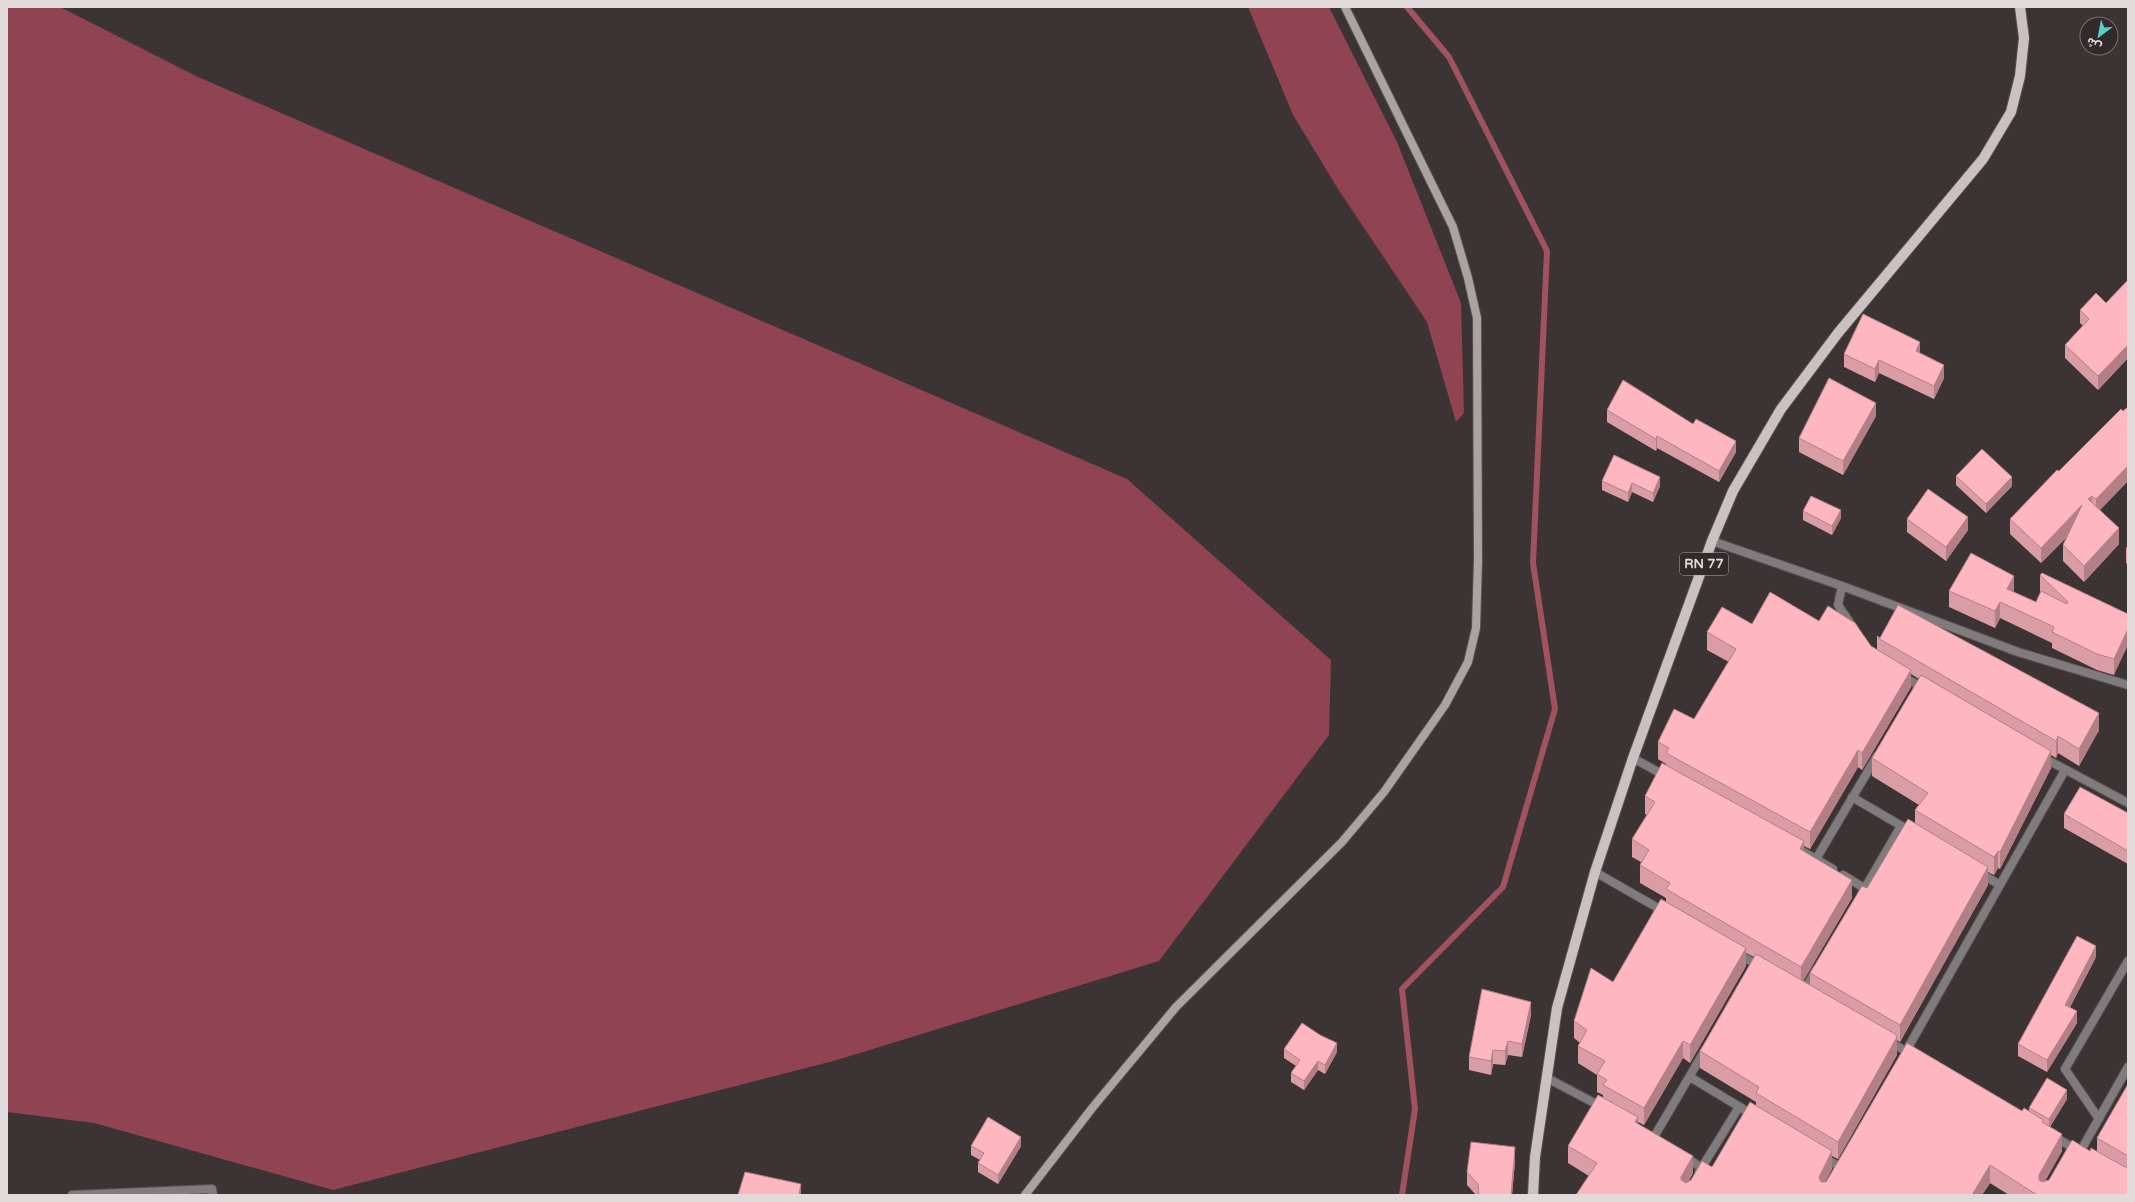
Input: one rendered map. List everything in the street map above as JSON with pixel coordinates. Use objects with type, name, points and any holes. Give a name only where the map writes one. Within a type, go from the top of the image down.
[{"type":"main road","points":[[1025,1195],[1092,1107],[1176,1007],[1342,842],[1384,792],[1436,717],[1468,662],[1476,628],[1478,575],[1477,318],[1468,278],[1453,227],[1345,7]]},
{"type":"main road","name":"RN 77","points":[[1533,1195],[1535,1157],[1557,1008],[1595,872],[1633,758],[1712,541],[1733,490],[1781,409],[1838,333],[1983,159],[2011,112],[2020,76],[2024,38],[2020,7]]},
{"type":"street","points":[[1712,541],[1842,586],[2018,652],[2128,685]]},
{"type":"street","points":[[1842,586],[1838,605],[1858,635]]},
{"type":"street","points":[[1893,670],[1917,688],[1932,693]]},
{"type":"street","points":[[1816,858],[1880,751]]},
{"type":"street","points":[[2032,751],[2128,803]]},
{"type":"street","points":[[1633,758],[1674,781]]},
{"type":"street","points":[[1904,1055],[2065,770]]},
{"type":"street","points":[[1852,797],[1914,834]]},
{"type":"street","points":[[1857,901],[1901,826]]},
{"type":"street","points":[[1796,847],[1864,888]]},
{"type":"street","points":[[1974,869],[2000,885]]},
{"type":"street","points":[[1595,872],[1671,915]]},
{"type":"street","points":[[1733,951],[1752,966],[1766,970]]},
{"type":"street","points":[[1804,992],[1822,959]]},
{"type":"street","points":[[2099,1119],[2065,1069],[2128,961]]},
{"type":"street","points":[[1878,1035],[1904,1055],[1920,1059]]},
{"type":"street","points":[[1654,1137],[1690,1078],[1708,1044]]},
{"type":"street","points":[[2044,1131],[2069,1150],[2084,1154],[2099,1119],[2128,1067]]},
{"type":"street","points":[[1547,1078],[1610,1112]]},
{"type":"street","points":[[1690,1078],[1759,1119]]},
{"type":"street","points":[[1694,1181],[1739,1107]]},
{"type":"street","points":[[1813,1151],[1840,1167]]},
{"type":"street","points":[[1678,1152],[1702,1168]]},
{"type":"street","points":[[72,1195],[212,1189],[213,1195]]},
{"type":"shaded area","points":[[7,7],[60,7],[198,77],[1127,479],[1331,660],[1329,735],[1159,961],[837,1060],[333,1190],[94,1123],[7,1112]]},
{"type":"shaded area","points":[[1248,7],[1329,7],[1397,142],[1461,303],[1464,413],[1456,422],[1427,322],[1338,189],[1293,115]]},
{"type":"building","points":[[2128,280],[2128,345],[2098,376],[2065,345],[2089,319],[2080,310],[2096,293],[2106,303]]},
{"type":"building","points":[[1863,314],[1920,342],[1916,351],[1944,365],[1934,386],[1879,360],[1875,369],[1844,354]]},
{"type":"building","points":[[1829,378],[1876,403],[1843,461],[1799,438]]},
{"type":"building","points":[[1623,380],[1693,424],[1696,419],[1736,441],[1719,471],[1657,436],[1656,439],[1607,410]]},
{"type":"building","points":[[2128,407],[2128,466],[2096,499],[2092,496],[2088,499],[2119,528],[2084,566],[2063,545],[2082,505],[2041,548],[2010,519],[2057,470],[2059,471],[2121,409],[2123,411]]},
{"type":"building","points":[[1982,449],[2012,477],[1986,504],[1956,476]]},
{"type":"building","points":[[1614,455],[1660,477],[1653,493],[1632,483],[1628,493],[1602,481]]},
{"type":"building","points":[[1928,489],[1968,517],[1946,547],[1907,519]]},
{"type":"building","points":[[1811,496],[1841,510],[1832,526],[1803,511]]},
{"type":"building","points":[[1971,553],[2014,576],[2007,589],[2036,602],[2041,591],[2067,604],[2068,602],[2040,575],[2042,573],[2128,614],[2128,629],[2114,659],[2097,654],[2052,632],[2054,627],[2000,602],[1995,611],[1949,591]]},
{"type":"building","points":[[1770,592],[1819,621],[1828,606],[1855,623],[1871,646],[1911,670],[1862,753],[1858,750],[1810,832],[1666,753],[1669,748],[1658,742],[1674,709],[1694,719],[1736,649],[1707,632],[1722,607],[1752,624]]},
{"type":"building","points":[[1898,605],[2099,713],[2079,749],[2058,736],[2056,741],[1878,638],[1877,636],[1880,638]]},
{"type":"building","points":[[1921,675],[2051,751],[2000,852],[1998,851],[1994,857],[1915,810],[1928,793],[1872,758]]},
{"type":"building","points":[[1662,763],[1804,841],[1800,849],[1852,880],[1801,967],[1666,889],[1670,883],[1640,865],[1649,850],[1632,839],[1655,802],[1645,796]]},
{"type":"building","points":[[2080,787],[2128,813],[2128,851],[2064,814]]},
{"type":"building","points":[[1908,819],[1988,867],[1900,1025],[1810,973],[1862,886],[1867,888]]},
{"type":"building","points":[[1661,899],[1746,948],[1690,1045],[1683,1041],[1644,1108],[1603,1085],[1607,1080],[1597,1074],[1605,1061],[1578,1046],[1587,1030],[1574,1021],[1591,968],[1613,982]]},
{"type":"building","points":[[2077,936],[2096,946],[2065,1005],[2077,1011],[2047,1060],[2018,1044]]},
{"type":"building","points":[[1756,954],[1895,1034],[1897,1037],[1838,1142],[1756,1093],[1759,1087],[1700,1051]]},
{"type":"building","points":[[1482,989],[1531,1002],[1522,1044],[1508,1041],[1505,1051],[1493,1050],[1491,1061],[1469,1057]]},
{"type":"building","points":[[1302,1023],[1320,1035],[1337,1043],[1325,1065],[1318,1061],[1304,1081],[1291,1073],[1300,1060],[1284,1049]]},
{"type":"building","points":[[1907,1043],[2022,1111],[2024,1108],[2043,1120],[2042,1122],[2062,1134],[2039,1175],[2039,1180],[2042,1182],[2049,1180],[2072,1140],[2090,1151],[2091,1148],[2125,1167],[2128,1167],[2128,1195],[2037,1195],[1990,1165],[1972,1195],[1576,1195],[1597,1163],[1568,1146],[1598,1095],[1638,1117],[1635,1122],[1693,1156],[1681,1177],[1681,1180],[1686,1183],[1691,1180],[1702,1161],[1712,1167],[1750,1102],[1832,1151],[1819,1177],[1821,1182],[1826,1182]]},
{"type":"building","points":[[2047,1078],[2067,1090],[2049,1119],[2029,1108]]},
{"type":"building","points":[[2128,1084],[2128,1156],[2097,1138]]},
{"type":"building","points":[[988,1117],[1021,1137],[998,1175],[978,1163],[984,1153],[971,1146]]},
{"type":"building","points":[[1471,1142],[1515,1147],[1511,1195],[1479,1195],[1478,1184],[1467,1172]]},
{"type":"building","points":[[745,1172],[801,1184],[799,1195],[738,1195]]},
{"type":"building","points":[[189,1194],[189,1195],[76,1195]]},
{"type":"waterway","points":[[1402,1195],[1415,1109],[1402,989],[1503,887],[1555,709],[1533,563],[1547,251],[1449,57],[1407,7]]}]
